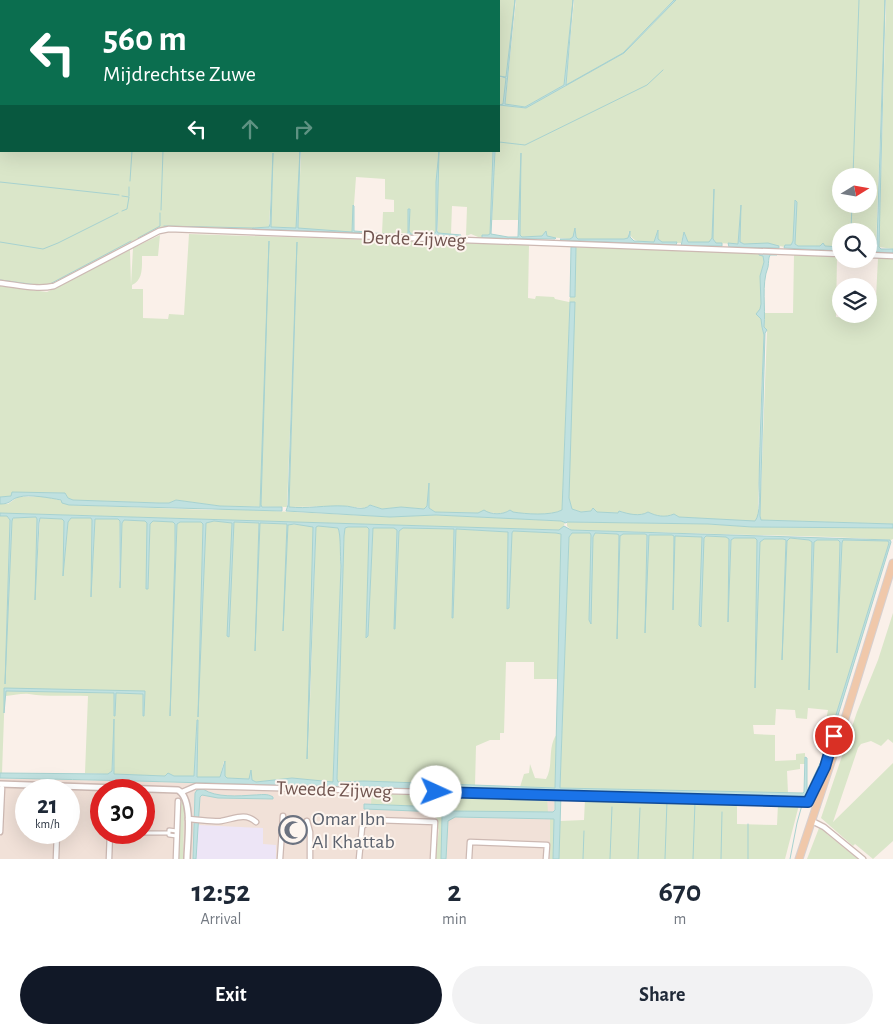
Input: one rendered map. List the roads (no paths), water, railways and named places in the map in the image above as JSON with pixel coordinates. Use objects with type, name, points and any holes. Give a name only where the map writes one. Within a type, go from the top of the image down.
[{"type":"main road","points":[[800,859],[893,563]]},
{"type":"street","name":"Derde Zijweg","points":[[0,283],[36,288],[54,286],[159,231],[170,229],[832,254]]},
{"type":"street","points":[[877,255],[893,256]]},
{"type":"street","points":[[808,802],[825,767],[834,736]]},
{"type":"street","name":"Tweede Zijweg","points":[[1,785],[15,784]]},
{"type":"street","points":[[0,832],[1,785]]},
{"type":"street","name":"Tweede Zijweg","points":[[155,790],[182,792],[196,786],[808,802],[817,806]]},
{"type":"street","points":[[182,792],[193,819],[187,859]]},
{"type":"street","points":[[176,859],[178,801]]},
{"type":"street","points":[[280,859],[283,816]]},
{"type":"street","points":[[193,819],[221,821],[249,817],[256,822]]},
{"type":"street","points":[[359,859],[362,827],[367,822],[376,820],[435,822],[433,859]]},
{"type":"street","points":[[307,821],[310,832],[310,859]]},
{"type":"street","points":[[812,821],[824,826],[863,859]]},
{"type":"street","points":[[155,833],[169,833],[169,835],[177,833]]},
{"type":"street","points":[[469,859],[470,842],[547,845],[546,859]]},
{"type":"street","points":[[56,859],[57,844]]},
{"type":"street","points":[[109,859],[110,844]]},
{"type":"water","points":[[515,0],[505,104],[525,107],[564,85],[573,0],[566,85],[623,53],[676,0],[624,53],[526,108],[500,105],[503,104],[506,78],[500,76],[506,77]]},
{"type":"water","points":[[885,0],[879,247],[881,249],[893,249],[893,253],[877,252]]},
{"type":"water","points":[[300,152],[298,228],[352,232],[353,205],[354,231],[367,233],[252,229],[269,227],[270,224],[273,153],[271,227],[296,228]]},
{"type":"water","points":[[439,152],[437,231],[438,233],[461,235],[460,237],[404,235],[408,233],[408,209],[410,209],[409,231],[411,234],[433,234],[436,232],[436,182]]},
{"type":"water","points":[[493,152],[495,152],[491,234],[518,237],[521,153],[520,235],[522,237],[542,236],[546,231],[547,236],[556,238],[482,238],[482,235],[490,234]]},
{"type":"water","points":[[714,189],[713,239],[716,243],[722,243],[722,246],[681,246],[684,232],[688,242],[709,242],[712,238]]},
{"type":"water","points":[[795,200],[797,202],[795,244],[798,246],[820,246],[823,243],[825,246],[832,246],[832,251],[784,248],[785,245],[791,245],[793,241]]},
{"type":"water","points":[[741,205],[740,242],[744,244],[768,243],[779,246],[779,248],[729,247],[728,243],[738,244]]},
{"type":"water","points":[[575,228],[578,239],[624,239],[628,238],[630,231],[630,237],[634,241],[654,242],[658,230],[658,239],[662,242],[677,242],[676,245],[560,239],[570,239],[573,237]]},
{"type":"water","points":[[269,241],[261,505],[262,507],[282,507],[282,511],[69,505],[62,503],[61,500],[28,496],[19,497],[0,504],[0,497],[11,496],[12,492],[65,493],[68,498],[73,500],[169,503],[176,500],[220,506],[260,507]]},
{"type":"water","points":[[297,242],[289,507],[347,506],[364,508],[370,505],[382,509],[401,507],[424,509],[427,506],[429,483],[429,508],[435,512],[478,513],[484,510],[497,514],[510,510],[518,513],[538,514],[562,510],[570,302],[575,302],[569,498],[572,509],[581,512],[591,511],[593,508],[597,512],[618,513],[619,511],[638,515],[648,512],[661,516],[674,514],[679,517],[755,521],[759,503],[764,335],[761,319],[756,314],[761,304],[760,276],[764,262],[763,256],[759,255],[759,253],[777,255],[769,256],[764,289],[764,327],[767,330],[765,333],[761,520],[893,524],[893,528],[566,523],[561,521],[436,515],[390,517],[286,511],[288,505]]},
{"type":"water","points":[[571,247],[576,247],[575,297],[570,297]]},
{"type":"water","points":[[0,513],[559,530],[564,526],[571,530],[890,540],[891,542],[824,761],[807,796],[804,798],[561,793],[559,859],[553,859],[554,819],[455,817],[448,821],[446,859],[441,859],[442,816],[440,812],[364,809],[364,804],[438,807],[449,808],[452,811],[553,812],[555,810],[555,793],[155,781],[155,779],[0,778],[0,773],[108,774],[112,771],[114,719],[114,774],[165,776],[168,773],[174,776],[194,776],[198,720],[197,777],[220,777],[225,761],[225,776],[227,778],[249,779],[251,770],[252,780],[256,782],[292,778],[333,782],[341,566],[338,528],[316,527],[307,759],[313,527],[288,525],[283,631],[287,524],[260,523],[255,651],[259,523],[234,522],[229,637],[227,636],[232,523],[214,521],[206,523],[198,717],[203,524],[201,522],[180,522],[177,524],[170,716],[175,524],[173,522],[153,521],[150,524],[148,589],[146,589],[147,523],[145,521],[124,520],[122,523],[120,588],[120,521],[118,519],[95,519],[91,597],[91,518],[71,518],[68,522],[63,576],[64,521],[62,519],[40,518],[35,600],[37,519],[36,517],[13,518],[5,684],[10,520],[7,516],[0,516]],"holes":[[[367,527],[369,529],[366,638],[368,636],[373,528],[394,528],[397,530],[394,629],[399,531],[403,528],[454,529],[452,618],[456,529],[508,532],[507,609],[509,608],[513,531],[561,534],[555,788],[364,781],[338,782],[344,536],[345,528]],[[572,533],[590,533],[589,620],[591,624],[593,537],[595,533],[619,535],[617,639],[620,536],[623,534],[647,535],[645,633],[649,535],[674,536],[673,610],[675,536],[702,537],[699,625],[701,627],[704,538],[706,536],[726,537],[729,539],[728,622],[731,540],[734,538],[755,538],[757,540],[755,688],[760,542],[764,539],[786,540],[782,660],[787,541],[790,538],[812,542],[809,690],[814,542],[817,540],[838,540],[840,542],[837,653],[843,540],[888,541],[889,543],[823,757],[807,791],[807,758],[805,757],[803,793],[560,788],[569,537]]]},
{"type":"water","points":[[4,688],[145,691],[144,716],[143,694],[116,693],[115,716],[114,693],[6,691],[4,713]]},
{"type":"water","points":[[203,789],[221,795],[266,795],[273,797],[273,799],[218,798],[202,795],[200,797],[196,859],[193,859],[195,793],[197,790]]},
{"type":"waterway","points":[[853,168],[859,0]]},
{"type":"waterway","points":[[500,142],[525,145],[647,85],[663,70]]},
{"type":"waterway","points":[[130,181],[132,152]]},
{"type":"waterway","points":[[161,210],[163,152]]},
{"type":"waterway","points":[[0,182],[119,195]]},
{"type":"waterway","points":[[129,187],[129,196]]},
{"type":"waterway","points":[[122,196],[129,197],[127,209],[122,211]]},
{"type":"waterway","points":[[0,242],[43,249],[118,213]]},
{"type":"waterway","points":[[138,238],[160,226],[160,213]]},
{"type":"waterway","points":[[851,223],[852,213]]},
{"type":"waterway","points":[[164,226],[253,228]]},
{"type":"waterway","points":[[373,233],[404,235]]},
{"type":"waterway","points":[[48,285],[131,241]]},
{"type":"waterway","points":[[0,280],[37,285]]},
{"type":"waterway","points":[[665,859],[667,801]]},
{"type":"waterway","points":[[693,859],[695,802]]},
{"type":"waterway","points":[[790,859],[802,805]]},
{"type":"waterway","points":[[610,859],[612,807]]},
{"type":"waterway","points":[[638,859],[640,808]]},
{"type":"waterway","points":[[721,859],[722,812]]},
{"type":"waterway","points":[[748,824],[748,859]]},
{"type":"waterway","points":[[583,859],[584,831]]},
{"type":"place","name":"Omar Ibn Al Khattab","points":[[293,830]]}]
